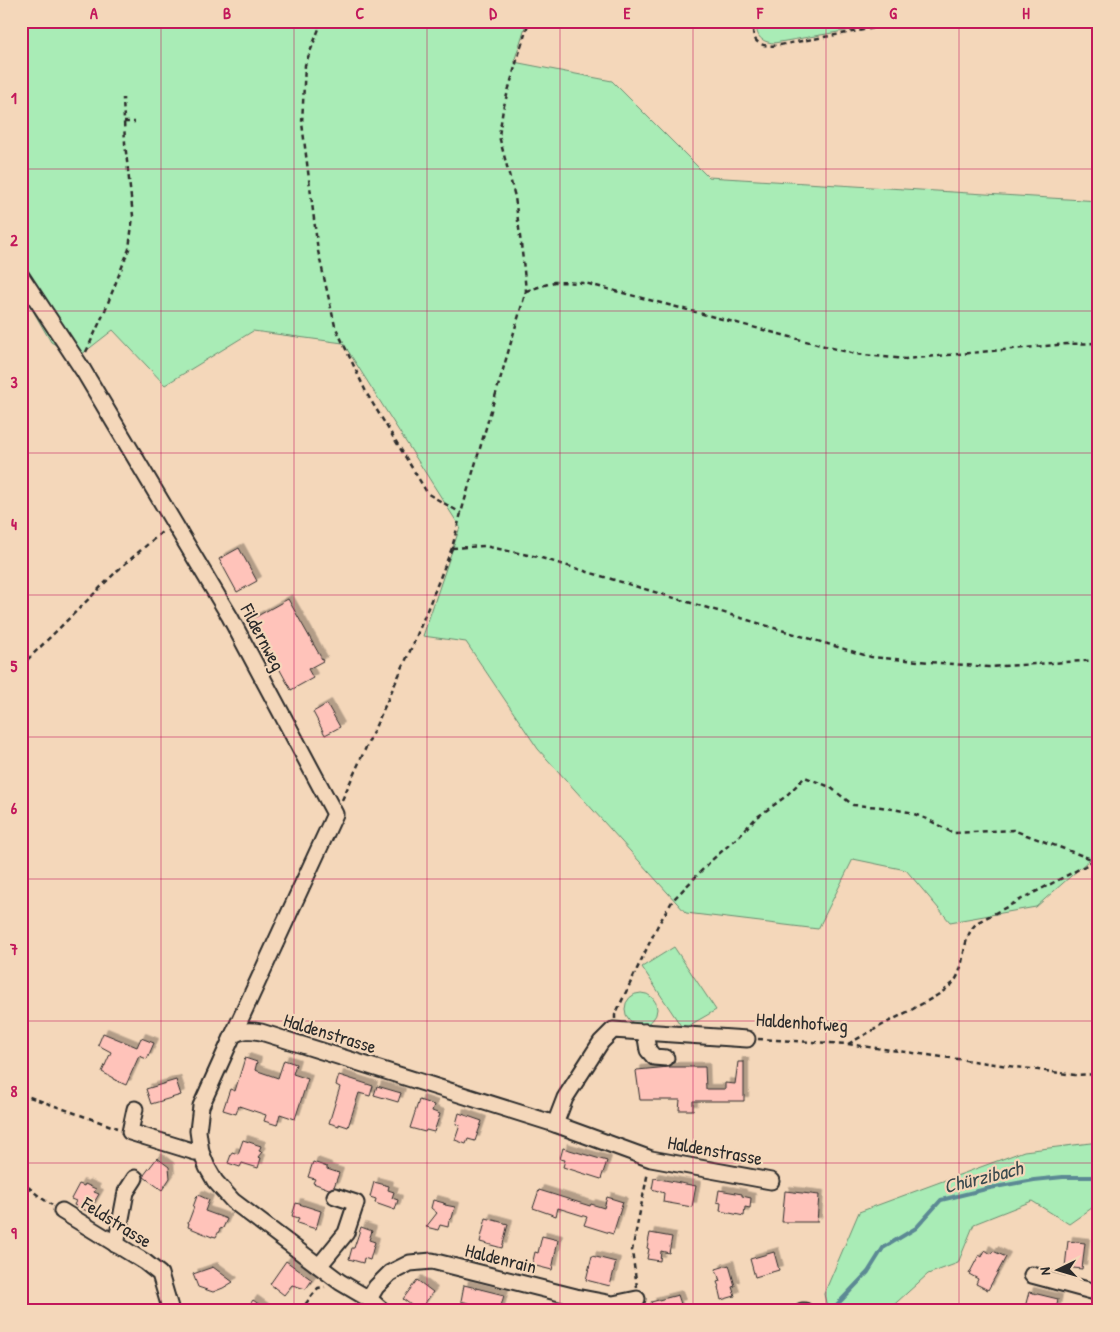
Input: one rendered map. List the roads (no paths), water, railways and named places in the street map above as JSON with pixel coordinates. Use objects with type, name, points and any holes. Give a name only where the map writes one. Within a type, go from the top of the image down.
[{"type":"street","name":"Fildernweg","points":[[21,276],[83,370],[230,618],[335,814],[233,1034]]},
{"type":"street","name":"Haldenstrasse","points":[[233,1034],[246,1030],[261,1032],[555,1124],[650,1158],[771,1181]]},
{"type":"street","name":"Haldenhofweg","points":[[555,1124],[566,1098],[601,1042],[613,1030],[747,1039]]},
{"type":"street","points":[[645,1032],[648,1050],[654,1057],[666,1058]]},
{"type":"street","points":[[233,1034],[201,1106],[198,1131],[201,1152],[207,1167],[215,1181],[233,1201],[340,1282],[383,1311]]},
{"type":"street","points":[[135,1109],[130,1132],[195,1152],[201,1152]]},
{"type":"street","points":[[116,1244],[126,1192],[135,1178]]},
{"type":"street","points":[[319,1266],[346,1233],[362,1205],[335,1196]]},
{"type":"street","name":"Feldstrasse","points":[[62,1211],[145,1262],[160,1274],[171,1311]]},
{"type":"street","name":"Haldenrain","points":[[369,1300],[376,1287],[390,1273],[410,1263],[432,1261],[613,1304],[637,1299]]},
{"type":"street","points":[[1032,1275],[1099,1292]]},
{"type":"waterway","name":"Chürzibach","points":[[831,1311],[868,1272],[883,1248],[916,1228],[941,1200],[1034,1180],[1063,1177],[1094,1177],[1099,1175]]}]
